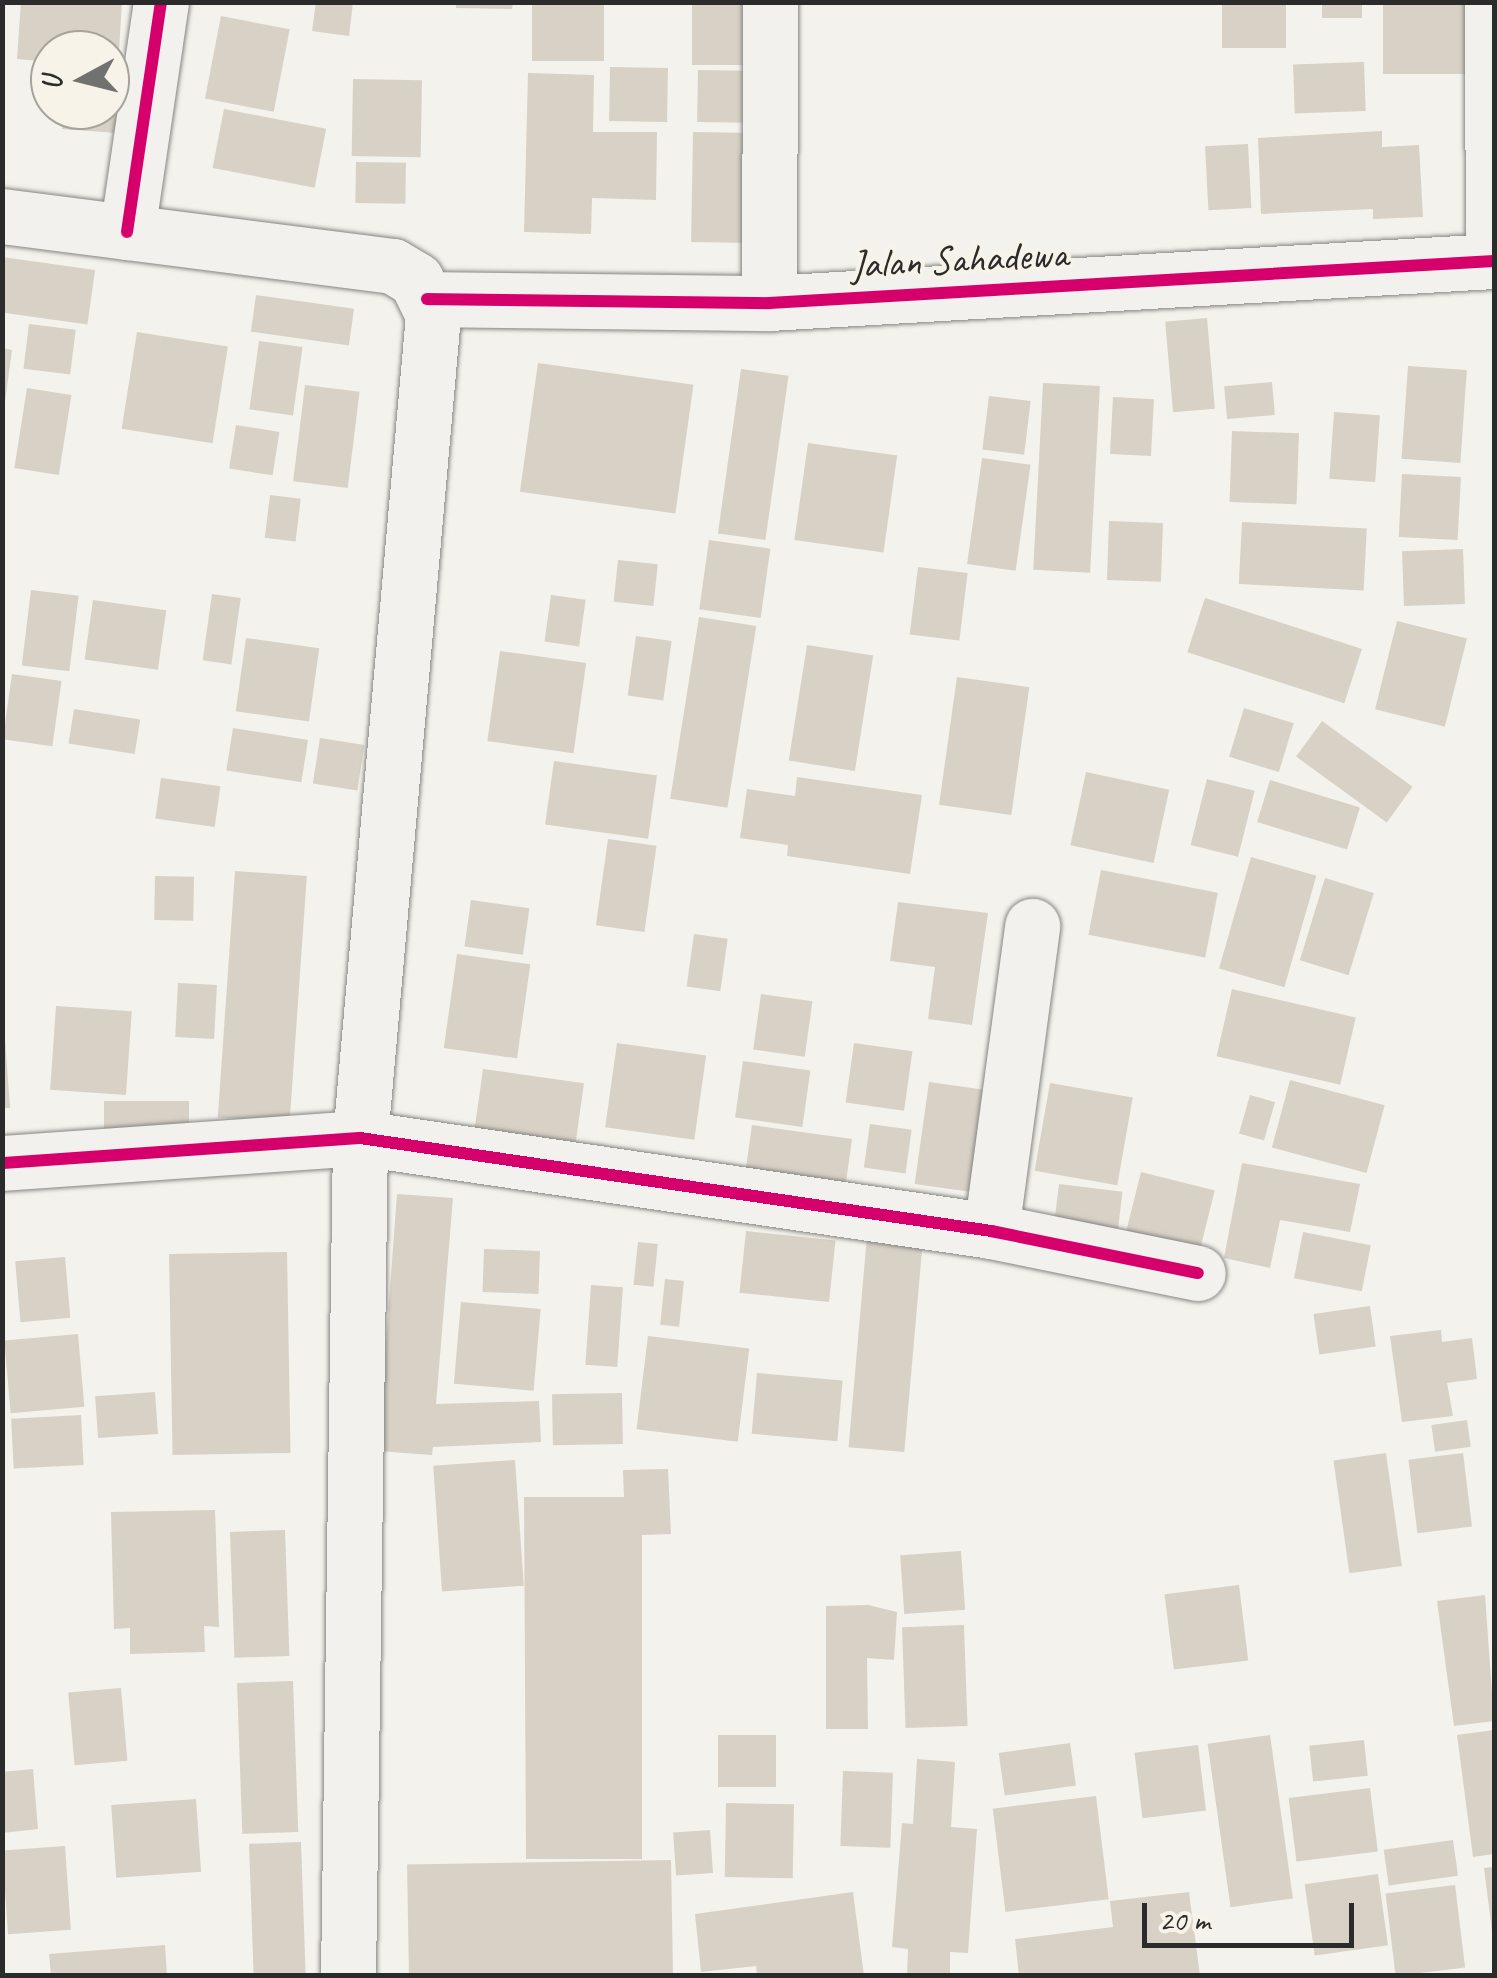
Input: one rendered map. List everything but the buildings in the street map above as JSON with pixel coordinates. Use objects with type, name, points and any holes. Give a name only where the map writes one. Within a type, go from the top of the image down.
[{"type":"street","points":[[127,232],[162,2]]},
{"type":"street","points":[[769,303],[770,2]]},
{"type":"street","points":[[1492,2],[1494,260]]},
{"type":"street","points":[[2,216],[393,266],[416,280],[427,299],[436,340],[360,1138],[348,1976]]},
{"type":"street","name":"Jalan Sahadewa","points":[[427,299],[769,303],[1494,260]]},
{"type":"street","points":[[991,1232],[1032,926]]},
{"type":"street","points":[[2,1163],[360,1138],[991,1232],[1198,1274]]},
{"type":"cycle path","points":[[127,232],[161,2]]},
{"type":"cycle path","points":[[427,299],[769,303],[1494,261]]},
{"type":"cycle path","points":[[2,1163],[360,1138],[991,1231],[1198,1273]]}]
